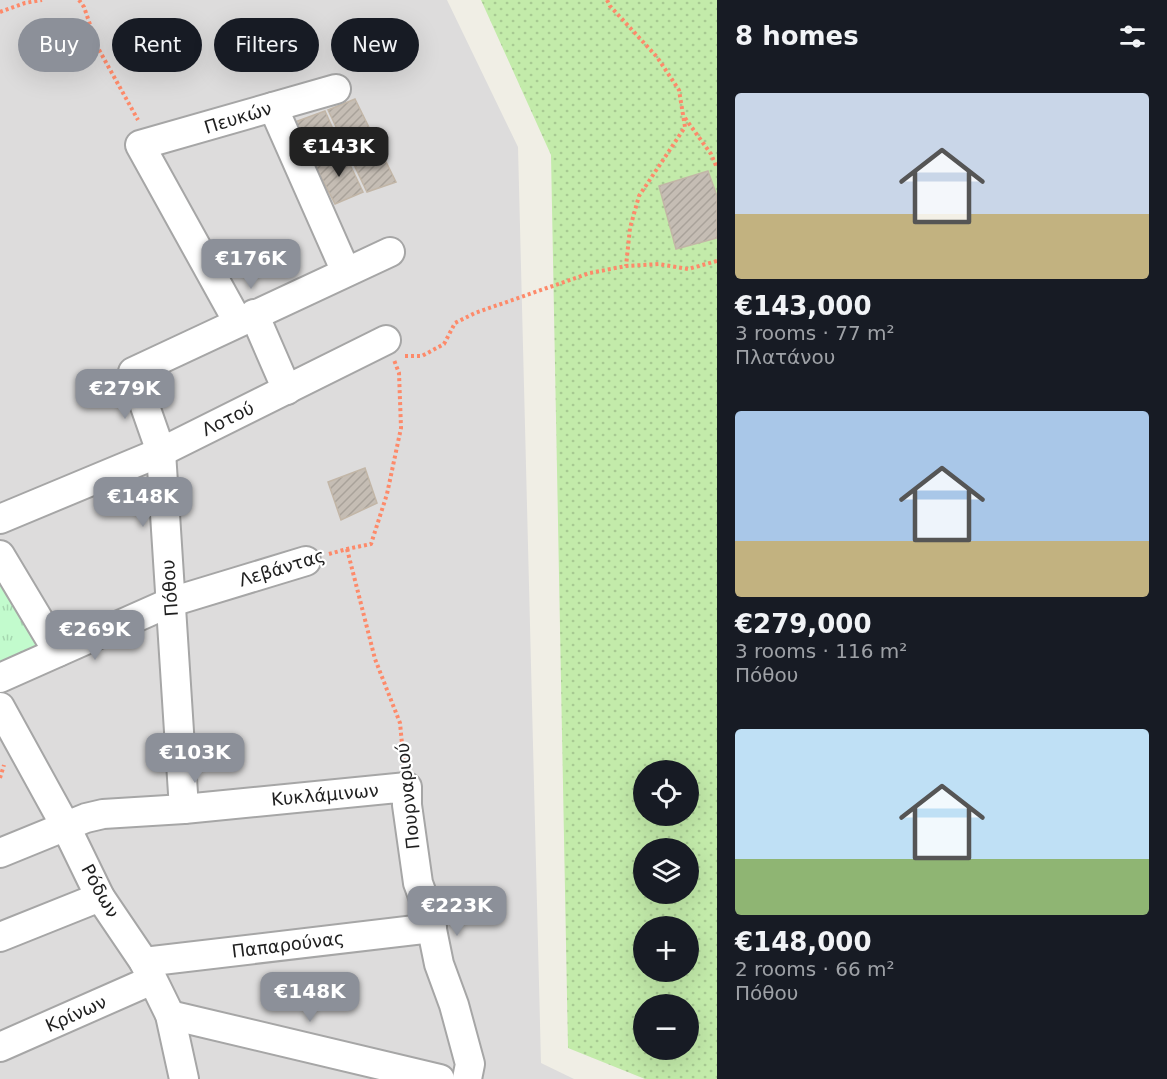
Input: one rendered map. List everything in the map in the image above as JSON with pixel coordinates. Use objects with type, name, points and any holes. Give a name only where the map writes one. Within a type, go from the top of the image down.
[{"type":"street","name":"Πευκών","points":[[144,145],[336,89]]},
{"type":"street","points":[[273,107],[346,272]]},
{"type":"street","points":[[144,145],[287,390]]},
{"type":"street","points":[[246,318],[390,252]]},
{"type":"street","name":"Πόθου","points":[[184,809],[161,452],[133,372],[246,318]]},
{"type":"street","name":"Λοτού","points":[[0,519],[161,452],[386,340]]},
{"type":"street","points":[[0,555],[58,652]]},
{"type":"street","name":"Λεβάντας","points":[[0,678],[171,602],[306,561]]},
{"type":"street","name":"Ρόδων","points":[[0,707],[66,827],[100,897],[148,971],[170,1015],[184,1079]]},
{"type":"street","name":"Κυκλάμινων","points":[[0,853],[86,818],[103,814],[184,809],[407,787]]},
{"type":"street","name":"Πουρναριού","points":[[407,787],[407,805],[418,883],[428,910],[439,964],[454,1005],[470,1064],[467,1079]]},
{"type":"street","points":[[0,937],[100,897]]},
{"type":"street","name":"Παπαρούνας","points":[[148,971],[432,928]]},
{"type":"street","name":"Κρίνων","points":[[0,1047],[148,971]]},
{"type":"street","points":[[170,1015],[367,1070],[440,1078]]},
{"type":"path","points":[[0,12],[42,0]]},
{"type":"path","points":[[80,0],[98,48],[136,115],[144,145]]},
{"type":"path","points":[[607,0],[657,57],[679,90],[685,127],[639,196],[630,228],[626,266]]},
{"type":"path","points":[[683,115],[711,154],[717,168]]},
{"type":"path","points":[[386,340],[402,355],[422,356],[444,344],[455,322],[590,273],[626,266],[659,264],[688,269],[717,261]]},
{"type":"path","name":"Λεβάντας","points":[[306,561],[371,544],[387,494],[401,428],[399,373],[386,340]]},
{"type":"path","name":"Πουρναριού","points":[[346,549],[375,659],[400,723],[407,787]]},
{"type":"shaded area","points":[[0,0],[447,0],[518,147],[541,1063],[574,1079],[0,1079]]},
{"type":"green space","points":[[481,0],[717,0],[717,1079],[645,1079],[568,1048],[551,155]]},
{"type":"green space","points":[[0,569],[46,644],[0,663]]},
{"type":"building","points":[[355,99],[396,182],[367,192],[328,110]]},
{"type":"building","points":[[325,111],[341,147],[313,159],[295,122]]},
{"type":"building","points":[[344,152],[363,192],[335,204],[314,163]]},
{"type":"building","points":[[708,171],[717,196],[717,238],[676,249],[659,186]]},
{"type":"building","points":[[365,468],[377,503],[341,520],[328,482]]}]
